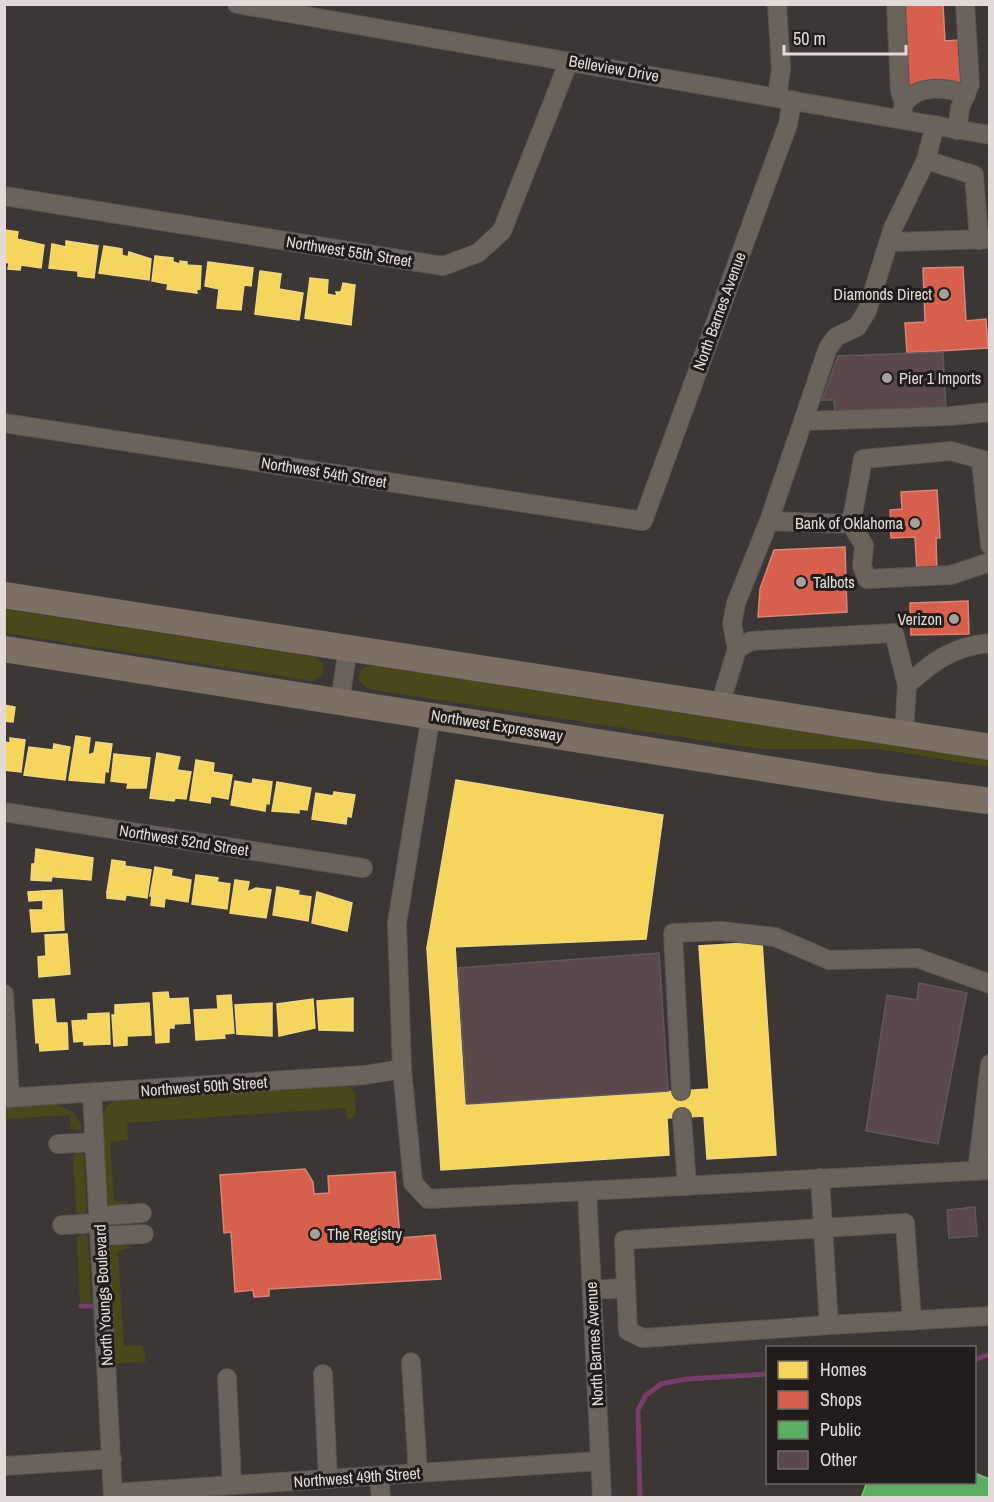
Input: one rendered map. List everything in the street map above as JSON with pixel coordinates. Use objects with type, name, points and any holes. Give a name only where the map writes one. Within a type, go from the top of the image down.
[{"type":"highway","points":[[4,595],[988,745]]},
{"type":"highway","name":"Northwest Expressway","points":[[4,649],[990,801]]},
{"type":"street","name":"Belleview Drive","points":[[237,4],[784,99],[902,111],[935,126],[990,135]]},
{"type":"street","name":"North Barnes Avenue","points":[[643,521],[788,124],[781,69],[777,4]]},
{"type":"street","points":[[896,4],[902,111]]},
{"type":"street","points":[[957,129],[970,84],[965,4]]},
{"type":"street","name":"Northwest 55th Street","points":[[4,196],[443,266],[478,253],[502,231],[569,60]]},
{"type":"street","points":[[902,111],[914,94],[927,90],[952,90],[966,94]]},
{"type":"street","points":[[720,705],[737,649],[732,624],[736,603],[769,521],[828,348],[836,337],[857,327],[867,311],[889,242],[926,160],[935,126]]},
{"type":"street","points":[[889,242],[984,239],[974,175],[926,160]]},
{"type":"street","points":[[804,421],[951,416],[990,412]]},
{"type":"street","name":"Northwest 54th Street","points":[[4,423],[643,521]]},
{"type":"street","points":[[990,545],[985,462],[951,451],[863,459],[851,524],[864,544],[862,566],[867,579],[951,575],[990,562]]},
{"type":"street","points":[[769,521],[851,524]]},
{"type":"street","points":[[737,649],[751,641],[894,633],[905,679],[904,734]]},
{"type":"street","points":[[905,679],[950,651],[990,642]]},
{"type":"street","points":[[340,702],[348,648]]},
{"type":"street","points":[[431,715],[397,923],[402,1069],[413,1183],[428,1199],[983,1170],[990,1064]]},
{"type":"street","name":"Northwest 52nd Street","points":[[4,812],[363,868]]},
{"type":"street","points":[[681,1091],[673,933],[721,931],[775,938],[829,960],[917,958],[990,984]]},
{"type":"street","points":[[4,994],[7,1098]]},
{"type":"street","name":"Northwest 50th Street","points":[[7,1098],[365,1075],[402,1069]]},
{"type":"street","name":"North Youngs Boulevard","points":[[92,1094],[113,1495]]},
{"type":"street","points":[[682,1117],[687,1186]]},
{"type":"street","points":[[58,1144],[95,1142]]},
{"type":"street","points":[[820,1178],[829,1325]]},
{"type":"street","name":"North Barnes Avenue","points":[[587,1191],[602,1497]]},
{"type":"street","points":[[99,1225],[142,1213]]},
{"type":"street","points":[[912,1321],[905,1223],[824,1230],[624,1240],[628,1331],[643,1338],[829,1325],[912,1321],[990,1316]]},
{"type":"street","points":[[62,1225],[99,1225],[144,1234]]},
{"type":"street","points":[[592,1290],[626,1288]]},
{"type":"street","points":[[411,1362],[418,1473]]},
{"type":"street","points":[[323,1374],[328,1479]]},
{"type":"street","points":[[227,1378],[229,1489]]},
{"type":"street","points":[[4,1466],[112,1459]]},
{"type":"street","name":"Northwest 49th Street","points":[[113,1495],[229,1489],[328,1479],[600,1461]]},
{"type":"street","points":[[380,1476],[381,1497]]},
{"type":"shaded area","points":[[5,609],[316,657],[323,664],[323,674],[313,681],[5,633]]},
{"type":"shaded area","points":[[370,665],[989,760],[989,767],[879,749],[760,749],[368,689],[359,681],[359,675]]},
{"type":"shaded area","points":[[344,1085],[352,1089],[355,1096],[356,1113],[351,1119],[347,1118],[345,1108],[127,1123],[128,1140],[110,1142],[114,1201],[129,1203],[115,1208],[106,1203],[102,1119],[110,1104],[123,1099]]},
{"type":"shaded area","points":[[56,1104],[73,1112],[82,1126],[80,1131],[71,1129],[70,1115],[5,1119],[5,1107]]},
{"type":"shaded area","points":[[78,1152],[84,1155],[87,1211],[81,1215],[76,1212],[73,1155]]},
{"type":"shaded area","points":[[83,1233],[88,1237],[91,1302],[80,1303],[77,1237]]},
{"type":"shaded area","points":[[116,1244],[132,1247],[118,1251],[124,1345],[143,1346],[146,1362],[114,1364],[109,1248]]},
{"type":"building: Homes","points":[[5,230],[18,232],[17,239],[44,245],[41,268],[21,265],[20,270],[8,269],[9,263],[4,262]]},
{"type":"building: Homes","points":[[66,241],[98,246],[94,278],[78,276],[78,271],[49,268],[52,244],[66,247]]},
{"type":"building: Homes","points":[[104,246],[122,249],[122,255],[128,257],[129,252],[151,259],[149,280],[99,273]]},
{"type":"building: Homes","points":[[155,256],[173,258],[173,262],[180,264],[180,261],[187,262],[187,265],[201,266],[200,289],[196,290],[197,293],[167,289],[168,284],[152,281]]},
{"type":"building: Homes","points":[[208,262],[253,268],[251,286],[244,285],[241,310],[217,308],[219,289],[205,286]]},
{"type":"building: Homes","points":[[260,271],[281,274],[279,289],[303,293],[299,320],[255,314]]},
{"type":"building: Homes","points":[[310,278],[328,280],[327,294],[337,296],[336,292],[341,292],[343,283],[355,285],[351,325],[305,318]]},
{"type":"building: Homes","points":[[4,705],[15,707],[13,722],[4,721]]},
{"type":"building: Homes","points":[[76,736],[90,738],[88,755],[94,753],[96,742],[112,744],[104,783],[69,780]]},
{"type":"building: Homes","points":[[10,738],[25,740],[21,772],[4,770],[4,742],[10,743]]},
{"type":"building: Homes","points":[[54,744],[70,747],[65,780],[24,775],[29,747],[53,750]]},
{"type":"building: Homes","points":[[157,753],[180,757],[177,770],[191,772],[186,799],[175,798],[174,801],[150,798]]},
{"type":"building: Homes","points":[[114,754],[150,758],[146,788],[127,788],[128,783],[111,781]]},
{"type":"building: Homes","points":[[196,760],[214,763],[213,772],[232,775],[228,799],[211,796],[210,803],[190,800]]},
{"type":"building: Homes","points":[[253,779],[272,782],[269,804],[266,803],[265,811],[231,805],[235,781],[252,784]]},
{"type":"building: Homes","points":[[456,780],[663,815],[646,939],[427,948]]},
{"type":"building: Homes","points":[[277,782],[311,788],[307,810],[299,809],[299,813],[272,811]]},
{"type":"building: Homes","points":[[334,792],[355,795],[351,817],[347,816],[346,824],[312,819],[316,793],[333,796]]},
{"type":"building: Homes","points":[[36,849],[93,858],[91,880],[34,875]]},
{"type":"building: Homes","points":[[112,860],[125,862],[125,866],[151,870],[147,898],[107,892]]},
{"type":"building: Homes","points":[[32,864],[35,864],[34,875],[52,877],[51,881],[31,880]]},
{"type":"building: Homes","points":[[155,867],[172,870],[171,876],[191,880],[188,902],[150,896]]},
{"type":"building: Homes","points":[[196,875],[218,878],[217,882],[230,884],[227,909],[192,904]]},
{"type":"building: Homes","points":[[235,880],[249,882],[247,892],[256,888],[271,890],[266,918],[230,913]]},
{"type":"building: Homes","points":[[277,887],[299,891],[298,895],[311,897],[308,921],[273,915]]},
{"type":"building: Homes","points":[[62,890],[64,930],[32,932],[30,910],[43,910],[43,891]]},
{"type":"building: Homes","points":[[43,891],[44,900],[29,901],[28,892]]},
{"type":"building: Homes","points":[[107,892],[126,895],[125,900],[107,898]]},
{"type":"building: Homes","points":[[317,892],[352,903],[347,931],[312,923]]},
{"type":"building: Homes","points":[[152,896],[165,898],[164,907],[151,905]]},
{"type":"building: Homes","points":[[67,934],[70,974],[39,977],[38,957],[46,956],[45,935]]},
{"type":"building: Homes","points":[[762,942],[776,1155],[707,1159],[704,1116],[667,1118],[669,1155],[441,1170],[427,948],[455,946],[465,1105],[709,1089],[699,946]]},
{"type":"building: Homes","points":[[168,992],[169,999],[188,998],[190,1023],[174,1024],[174,1028],[169,1028],[169,1042],[156,1043],[153,993]]},
{"type":"building: Homes","points":[[231,995],[234,1033],[224,1034],[225,1038],[196,1040],[194,1010],[218,1009],[217,996]]},
{"type":"building: Homes","points":[[353,998],[353,1031],[319,1030],[317,1001]]},
{"type":"building: Homes","points":[[54,999],[56,1023],[67,1023],[68,1049],[40,1051],[39,1042],[36,1043],[33,1000]]},
{"type":"building: Homes","points":[[313,999],[315,1028],[279,1036],[277,1004]]},
{"type":"building: Homes","points":[[149,1003],[151,1035],[127,1036],[127,1045],[114,1046],[112,1015],[115,1015],[115,1005]]},
{"type":"building: Homes","points":[[272,1003],[272,1036],[237,1034],[235,1005]]},
{"type":"building: Homes","points":[[109,1013],[110,1044],[84,1045],[84,1041],[74,1042],[72,1021],[88,1020],[88,1014]]},
{"type":"building: Shops","points":[[901,4],[943,4],[945,41],[959,40],[961,90],[931,86],[905,87]]},
{"type":"building: Shops","name":"Diamonds Direct","points":[[963,267],[966,321],[986,319],[988,348],[907,353],[905,323],[925,322],[923,268]]},
{"type":"building: Shops","name":"Bank of Oklahoma","points":[[937,490],[940,538],[936,538],[937,572],[917,572],[915,537],[891,538],[890,510],[902,509],[901,492]]},
{"type":"building: Shops","points":[[845,547],[847,612],[758,617],[760,589],[774,550]]},
{"type":"building: Shops","points":[[968,601],[969,634],[911,635],[910,603]]},
{"type":"building: Shops","name":"The Registry","points":[[305,1169],[313,1182],[314,1194],[329,1193],[328,1176],[395,1172],[400,1238],[435,1235],[441,1279],[269,1289],[269,1296],[254,1297],[253,1290],[235,1292],[231,1232],[224,1233],[220,1175]]},
{"type":"building: Public","points":[[976,1474],[990,1479],[990,1498],[861,1498],[866,1484],[976,1484]]},
{"type":"building: Other","name":"Pier 1 Imports","points":[[943,352],[946,409],[835,415],[834,400],[822,400],[838,356]]},
{"type":"building: Other","points":[[659,953],[668,1091],[467,1104],[458,968]]},
{"type":"building: Other","points":[[919,983],[967,993],[938,1144],[866,1131],[887,995],[917,1000]]},
{"type":"building: Other","points":[[975,1207],[977,1236],[949,1238],[947,1210]]},
{"type":"waterway","points":[[81,1306],[93,1306]]},
{"type":"waterway","points":[[976,1359],[990,1354]]},
{"type":"waterway","points":[[640,1498],[638,1410],[646,1395],[661,1384],[687,1379],[766,1374]]},
{"type":"place","name":"Diamonds Direct","points":[[944,294]]},
{"type":"place","name":"Pier 1 Imports","points":[[887,378]]},
{"type":"place","name":"Bank of Oklahoma","points":[[915,523]]},
{"type":"place","name":"Talbots","points":[[801,582]]},
{"type":"place","name":"Verizon","points":[[954,619]]},
{"type":"place","name":"The Registry","points":[[315,1234]]}]
